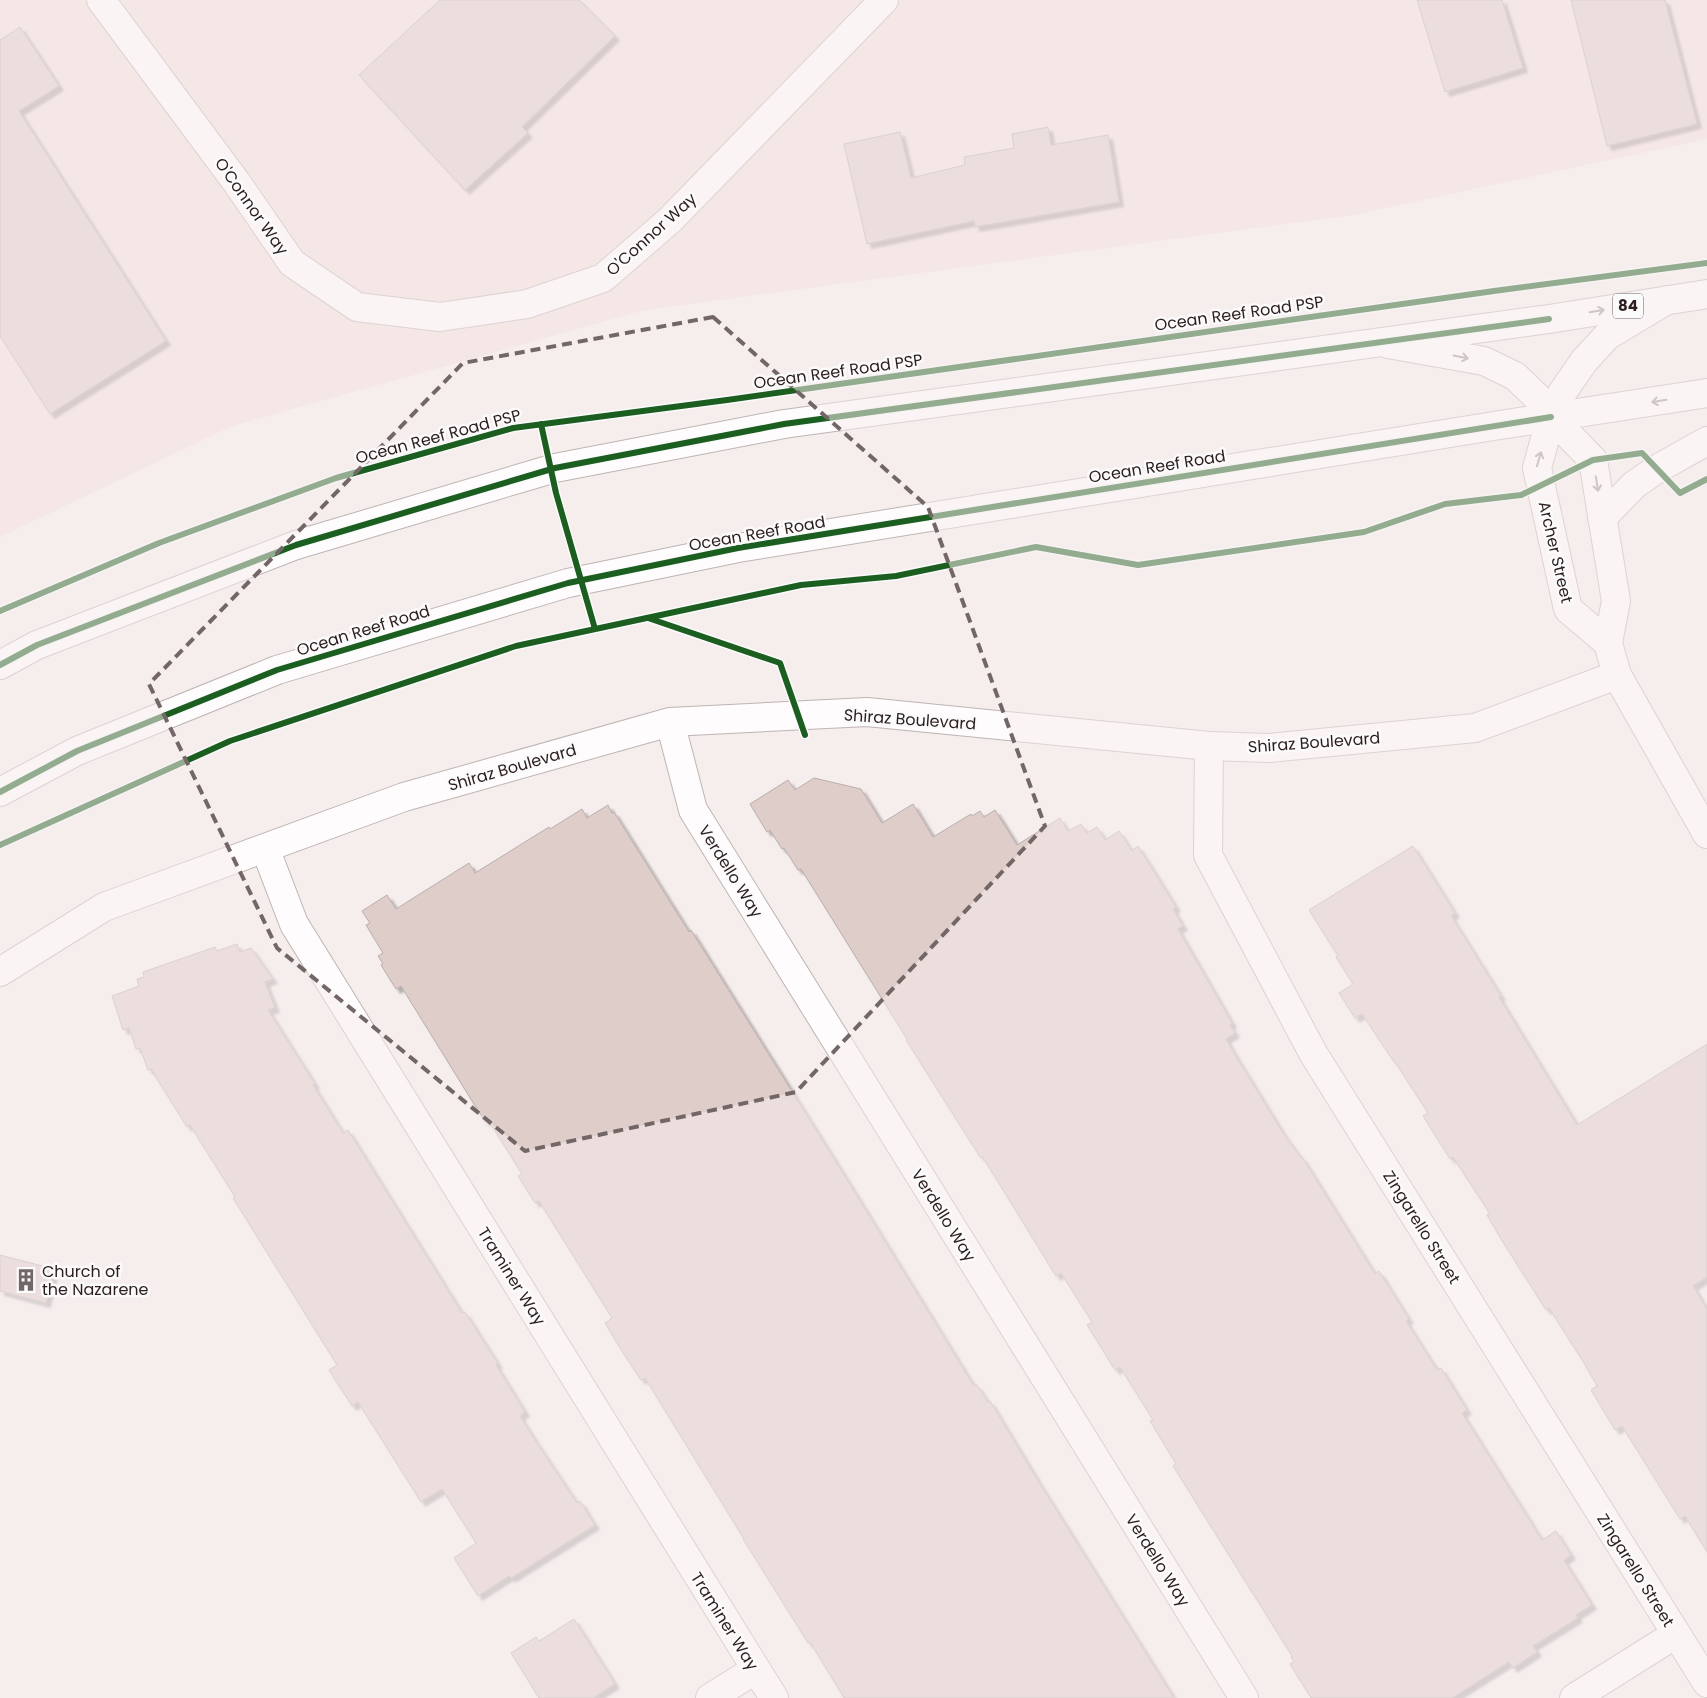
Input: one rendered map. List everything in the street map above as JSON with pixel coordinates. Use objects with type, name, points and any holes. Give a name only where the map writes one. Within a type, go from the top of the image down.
[{"type":"street","name":"O'Connor Way","points":[[101,0],[237,183],[292,263],[357,307],[440,317],[527,304],[603,278],[670,220],[884,0]]},
{"type":"street","name":"84","points":[[0,665],[38,645],[296,545],[555,468],[784,424],[1549,319],[1670,298],[1707,294]]},
{"type":"street","name":"Archer Street","points":[[1608,643],[1568,609],[1537,468],[1551,417],[1562,393],[1584,361],[1607,336],[1670,298]]},
{"type":"street","points":[[1378,342],[1484,361],[1515,376],[1538,398],[1551,417],[1593,460],[1616,601],[1608,643],[1617,675],[1707,834]]},
{"type":"street","name":"Ocean Reef Road","points":[[0,792],[78,751],[277,670],[568,583],[738,548],[1707,393]]},
{"type":"street","points":[[1602,518],[1634,485],[1657,469],[1707,442]]},
{"type":"street","name":"Shiraz Boulevard","points":[[0,972],[104,907],[404,797],[670,722],[867,712],[1209,746],[1269,748],[1475,728],[1617,675]]},
{"type":"street","name":"Verdello Way","points":[[670,722],[693,810],[1244,1698]]},
{"type":"street","name":"Zingarello Street","points":[[1209,746],[1208,855],[1212,864],[1313,1053],[1707,1683]]},
{"type":"street","name":"Traminer Way","points":[[265,848],[294,924],[774,1698]]},
{"type":"street","points":[[1574,1698],[1676,1634]]},
{"type":"street","points":[[710,1698],[756,1670]]},
{"type":"highlighted area","points":[[713,317],[928,507],[1045,826],[796,1092],[525,1151],[277,948],[149,684],[463,363]]},
{"type":"shaded area","points":[[0,0],[1707,0],[1707,139],[1353,215],[645,310],[232,426],[0,537]]},
{"type":"building","points":[[440,0],[579,0],[615,36],[522,127],[528,133],[465,190],[359,75]]},
{"type":"building","points":[[1417,0],[1502,0],[1523,68],[1445,92]]},
{"type":"building","points":[[1571,0],[1665,0],[1697,124],[1607,146]]},
{"type":"building","points":[[20,27],[59,86],[19,111],[166,341],[50,414],[0,336],[0,40]]},
{"type":"building","points":[[1048,127],[1051,145],[1108,135],[1119,202],[975,227],[974,221],[867,244],[844,144],[900,132],[911,178],[965,165],[964,157],[1014,148],[1012,134]]},
{"type":"building","points":[[814,778],[861,789],[882,823],[913,804],[933,837],[971,814],[972,816],[980,811],[984,817],[995,810],[1017,845],[1060,818],[1068,831],[1081,824],[1087,833],[1097,827],[1105,840],[1119,831],[1132,851],[1138,846],[1176,907],[1173,909],[1183,926],[1178,929],[1232,1023],[1230,1025],[1235,1033],[1226,1039],[1237,1058],[1283,1133],[1302,1157],[1375,1274],[1379,1271],[1409,1319],[1406,1321],[1437,1370],[1441,1368],[1467,1410],[1462,1413],[1542,1540],[1556,1531],[1571,1555],[1564,1560],[1592,1605],[1576,1615],[1578,1618],[1533,1646],[1537,1652],[1513,1668],[1509,1662],[1452,1698],[1311,1698],[1290,1664],[1294,1662],[1292,1656],[1173,1466],[1176,1464],[1150,1421],[1153,1420],[1120,1367],[1115,1370],[1087,1325],[1092,1322],[1061,1273],[1056,1276],[982,1156],[980,1157],[906,1040],[801,869],[798,870],[770,830],[767,832],[750,804],[788,780],[795,790]]},
{"type":"building","points":[[608,805],[689,932],[691,930],[974,1386],[977,1385],[988,1402],[990,1401],[1174,1698],[844,1698],[743,1539],[645,1378],[641,1380],[622,1351],[605,1323],[612,1318],[539,1201],[535,1203],[518,1176],[522,1174],[488,1120],[485,1122],[401,986],[396,989],[381,965],[383,964],[378,956],[383,953],[366,925],[370,923],[362,911],[387,895],[396,909],[469,863],[475,873],[582,809],[587,818]]},
{"type":"building","points":[[1413,846],[1455,913],[1451,916],[1501,996],[1499,997],[1577,1125],[1707,1044],[1707,1277],[1693,1286],[1707,1309],[1707,1552],[1685,1516],[1680,1519],[1622,1426],[1615,1430],[1591,1390],[1597,1386],[1584,1363],[1549,1308],[1546,1310],[1487,1215],[1490,1214],[1453,1157],[1450,1159],[1423,1116],[1428,1113],[1362,1014],[1355,1018],[1339,993],[1353,984],[1309,910]]},
{"type":"building","points":[[237,944],[240,952],[251,948],[273,979],[265,982],[275,1008],[268,1010],[315,1084],[313,1085],[343,1133],[348,1130],[462,1313],[465,1312],[498,1364],[496,1365],[525,1412],[520,1416],[535,1440],[577,1503],[580,1501],[595,1525],[511,1578],[509,1576],[478,1596],[454,1558],[476,1543],[442,1489],[421,1502],[358,1402],[352,1406],[329,1370],[337,1365],[233,1198],[235,1197],[190,1125],[187,1127],[152,1069],[148,1070],[140,1048],[136,1049],[129,1028],[123,1030],[112,996],[139,986],[137,979],[144,977],[143,972],[215,947],[217,951]]},
{"type":"building","name":"Church of the Nazarene","points":[[0,1255],[54,1269],[46,1303],[0,1291]]},
{"type":"building","points":[[574,1619],[615,1684],[593,1698],[539,1698],[511,1653],[536,1637],[539,1641]]},
{"type":"cycle path","name":"Ocean Reef Road PSP","points":[[0,611],[159,543],[336,478],[513,428],[727,400],[1494,291],[1707,263]]},
{"type":"cycle path","points":[[0,665],[37,645],[296,545],[555,468],[784,424],[1549,319]]},
{"type":"cycle path","points":[[0,792],[77,751],[277,670],[568,583],[738,548],[1551,417]]},
{"type":"cycle path","points":[[541,424],[556,493],[595,629]]},
{"type":"cycle path","points":[[0,845],[230,741],[516,646],[801,585],[896,576],[1036,547],[1138,565],[1364,532],[1445,504],[1521,495],[1593,460],[1642,453],[1680,493],[1707,479]]},
{"type":"cycle path","points":[[648,618],[780,663],[805,735]]},
{"type":"place","name":"Church of the Nazarene","points":[[26,1280]]}]
